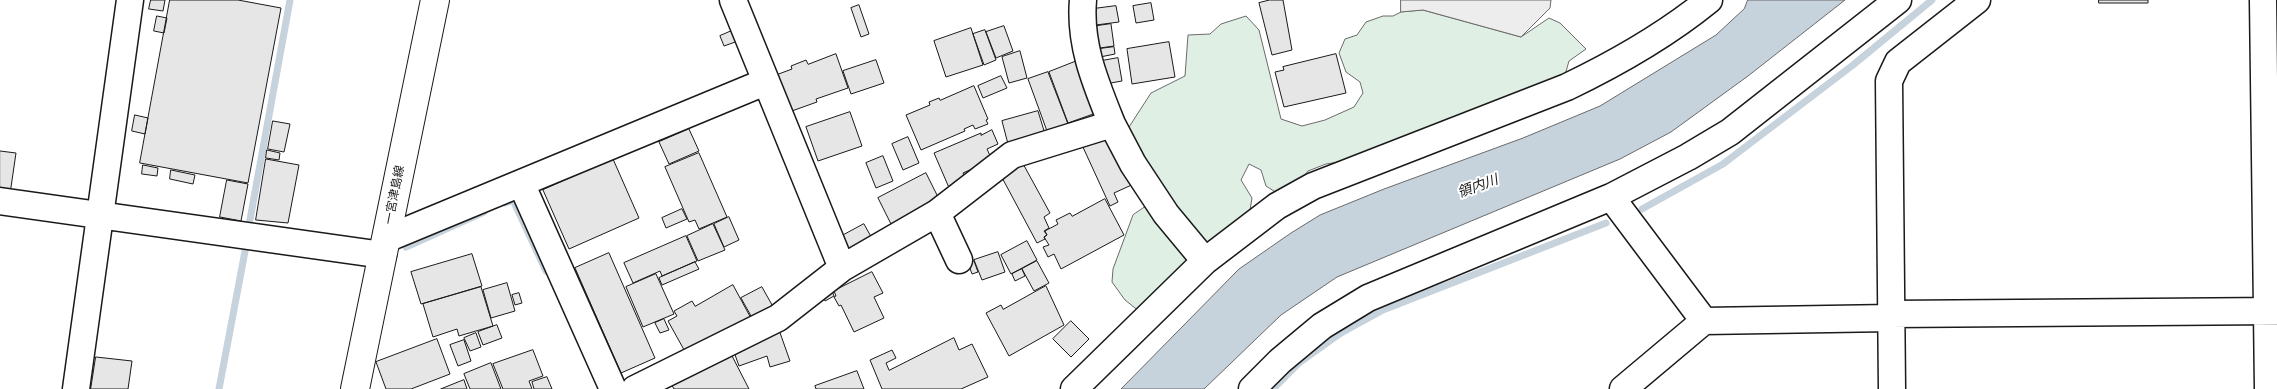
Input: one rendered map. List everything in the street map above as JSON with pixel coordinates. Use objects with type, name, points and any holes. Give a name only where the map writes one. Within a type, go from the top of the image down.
[{"type":"main road","name":"一宮津島線","points":[[355,389],[434,0]]},
{"type":"street","points":[[76,389],[130,0]]},
{"type":"street","points":[[733,0],[842,268]]},
{"type":"street","points":[[1084,0],[1082,11],[1088,63],[1112,124],[1133,164],[1166,214],[1205,261]]},
{"type":"street","points":[[1074,389],[1205,261],[1277,206],[1313,186],[1567,87],[1647,44],[1709,0]]},
{"type":"street","points":[[1252,389],[1280,361],[1322,326],[1368,298],[1611,197],[1688,157],[1730,132],[1898,0]]},
{"type":"street","points":[[1892,389],[1889,81],[1898,62],[1977,0]]},
{"type":"street","points":[[2263,0],[2272,311],[2268,389]]},
{"type":"street","points":[[0,201],[100,215],[385,247],[521,183],[765,82]]},
{"type":"street","points":[[646,387],[778,318],[842,268],[937,213],[1012,155],[1112,124]]},
{"type":"street","points":[[521,183],[613,389]]},
{"type":"street","points":[[1611,197],[1704,321]]},
{"type":"street","points":[[937,213],[958,260]]},
{"type":"street","points":[[1623,389],[1704,321],[1891,316],[2272,311]]},
{"type":"green space","points":[[1423,10],[1521,37],[1549,18],[1560,23],[1586,49],[1569,61],[1565,75],[1351,160],[1326,164],[1308,171],[1299,183],[1277,193],[1266,186],[1261,170],[1249,164],[1241,180],[1252,198],[1248,222],[1206,247],[1134,152],[1129,127],[1151,93],[1185,76],[1188,35],[1210,34],[1221,24],[1246,16],[1259,30],[1281,119],[1302,126],[1325,120],[1354,107],[1363,93],[1360,82],[1346,72],[1339,53],[1345,39],[1357,35],[1366,22],[1383,16],[1393,16],[1401,12]]},
{"type":"green space","points":[[1151,203],[1197,260],[1144,315],[1125,300],[1112,282],[1113,269],[1133,215]]},
{"type":"shaded area","points":[[1401,0],[1551,0],[1550,8],[1521,37],[1423,10],[1401,12]]},
{"type":"water","name":"領内川","points":[[1748,0],[1845,0],[1748,76],[1671,132],[1620,159],[1337,277],[1281,315],[1204,389],[1121,389],[1239,269],[1320,215],[1384,189],[1523,138],[1600,106],[1716,35],[1744,9]]},
{"type":"building","points":[[151,0],[165,0],[163,11],[149,9]]},
{"type":"building","points":[[170,0],[238,0],[281,8],[248,183],[140,163]]},
{"type":"building","points":[[1270,0],[1283,0],[1292,50],[1272,55],[1259,3]]},
{"type":"building","points":[[2099,0],[2148,0],[2148,3],[2099,3]]},
{"type":"building","points":[[1151,3],[1154,20],[1136,23],[1133,6]]},
{"type":"building","points":[[859,5],[869,34],[861,37],[851,8]]},
{"type":"building","points":[[1116,6],[1119,22],[1096,25],[1093,9]]},
{"type":"building","points":[[157,16],[167,18],[164,33],[154,31]]},
{"type":"building","points":[[1111,24],[1114,46],[1093,49],[1090,27]]},
{"type":"building","points":[[1004,26],[1013,51],[996,58],[986,32]]},
{"type":"building","points":[[971,28],[983,65],[946,77],[934,41]]},
{"type":"building","points":[[734,30],[738,41],[724,46],[720,36]]},
{"type":"building","points":[[985,30],[996,60],[984,65],[973,34]]},
{"type":"building","points":[[1169,42],[1175,77],[1132,84],[1127,49]]},
{"type":"building","points":[[1114,47],[1115,54],[1100,57],[1099,49]]},
{"type":"building","points":[[1020,51],[1027,78],[1009,83],[1002,57]]},
{"type":"building","points":[[836,54],[848,88],[816,99],[817,102],[789,112],[776,75],[792,69],[791,66],[806,60],[808,64]]},
{"type":"building","points":[[1336,54],[1346,93],[1284,107],[1275,72],[1284,70],[1283,67]]},
{"type":"building","points":[[1118,58],[1122,81],[1105,84],[1096,62]]},
{"type":"building","points":[[876,60],[884,83],[851,94],[843,71]]},
{"type":"building","points":[[1077,61],[1096,113],[1068,123],[1049,72]]},
{"type":"building","points":[[1048,72],[1068,124],[1047,131],[1028,79]]},
{"type":"building","points":[[1001,76],[1007,88],[983,98],[978,86]]},
{"type":"building","points":[[974,86],[988,119],[986,120],[988,124],[975,129],[973,125],[964,129],[965,131],[921,150],[906,115],[930,105],[929,102],[939,98],[940,100]]},
{"type":"building","points":[[1038,111],[1045,134],[1008,144],[1002,121]]},
{"type":"building","points":[[850,112],[862,146],[818,161],[806,127]]},
{"type":"building","points":[[135,115],[148,118],[145,134],[132,131]]},
{"type":"building","points":[[273,121],[290,124],[284,152],[268,149]]},
{"type":"building","points":[[689,129],[699,151],[669,164],[659,142]]},
{"type":"building","points":[[992,130],[998,144],[987,149],[992,160],[963,173],[967,183],[950,190],[934,153]]},
{"type":"building","points":[[1112,132],[1136,183],[1114,193],[1118,202],[1110,206],[1082,145]]},
{"type":"building","points":[[908,137],[919,163],[903,170],[892,144]]},
{"type":"building","points":[[267,150],[280,153],[279,160],[266,158]]},
{"type":"building","points":[[0,151],[16,153],[10,194],[0,192]]},
{"type":"building","points":[[699,153],[727,217],[699,229],[695,220],[689,222],[665,167]]},
{"type":"building","points":[[883,156],[893,181],[876,188],[866,163]]},
{"type":"building","points":[[266,159],[299,165],[288,223],[256,220]]},
{"type":"building","points":[[613,159],[639,218],[569,249],[543,190]]},
{"type":"building","points":[[1021,160],[1050,213],[1044,217],[1049,228],[1044,231],[1047,235],[1044,237],[1045,239],[1037,243],[999,172]]},
{"type":"building","points":[[143,165],[158,168],[157,176],[142,174]]},
{"type":"building","points":[[171,170],[195,175],[193,184],[170,179]]},
{"type":"building","points":[[926,173],[941,203],[893,228],[878,198]]},
{"type":"building","points":[[227,180],[248,184],[241,221],[220,217]]},
{"type":"building","points":[[1105,199],[1124,235],[1061,269],[1054,254],[1048,257],[1043,247],[1049,245],[1044,237],[1047,235],[1045,231],[1058,224],[1056,220],[1070,213],[1072,216]]},
{"type":"building","points":[[682,209],[687,219],[666,228],[662,218]]},
{"type":"building","points":[[729,217],[739,240],[724,247],[714,224]]},
{"type":"building","points":[[713,224],[725,250],[698,261],[687,236]]},
{"type":"building","points":[[864,224],[874,242],[850,255],[840,237]]},
{"type":"building","points":[[686,236],[697,261],[662,276],[660,271],[633,283],[624,263]]},
{"type":"building","points":[[1027,241],[1037,260],[1011,274],[1001,255]]},
{"type":"building","points":[[998,252],[1005,272],[982,280],[974,260]]},
{"type":"building","points":[[609,253],[655,358],[621,373],[575,268]]},
{"type":"building","points":[[472,254],[482,286],[421,304],[411,272]]},
{"type":"building","points":[[974,261],[978,272],[972,274],[968,263]]},
{"type":"building","points":[[1037,261],[1049,283],[1034,291],[1022,269]]},
{"type":"building","points":[[695,262],[699,269],[662,285],[659,278]]},
{"type":"building","points":[[1022,269],[1025,276],[1015,281],[1012,274]]},
{"type":"building","points":[[872,272],[883,293],[874,297],[884,318],[854,332],[841,305],[839,306],[834,297],[836,296],[834,291]]},
{"type":"building","points":[[656,274],[674,314],[643,327],[626,287]]},
{"type":"building","points":[[507,283],[515,311],[491,318],[483,290]]},
{"type":"building","points":[[733,285],[753,322],[688,357],[668,321],[677,316],[674,311],[692,301],[695,306]]},
{"type":"building","points":[[1046,286],[1064,325],[1009,356],[986,313],[1001,305],[1003,309]]},
{"type":"building","points":[[481,287],[493,326],[459,336],[457,329],[433,337],[423,304]]},
{"type":"building","points":[[762,287],[776,312],[755,323],[741,298]]},
{"type":"building","points":[[832,291],[834,296],[825,301],[823,295]]},
{"type":"building","points":[[519,293],[522,303],[515,305],[512,295]]},
{"type":"building","points":[[664,319],[669,330],[660,333],[655,323]]},
{"type":"building","points":[[1071,321],[1089,339],[1071,357],[1053,339]]},
{"type":"building","points":[[497,325],[502,338],[483,345],[478,332]]},
{"type":"building","points":[[778,327],[790,361],[770,367],[767,356],[739,366],[733,349]]},
{"type":"building","points":[[476,333],[481,347],[470,351],[464,338]]},
{"type":"building","points":[[954,338],[959,350],[972,344],[988,377],[961,389],[882,389],[870,360],[892,350],[896,358],[886,363],[889,370]]},
{"type":"building","points":[[437,339],[450,374],[411,389],[386,389],[376,362]]},
{"type":"building","points":[[464,340],[471,361],[458,366],[450,345]]},
{"type":"building","points":[[533,350],[543,376],[529,381],[532,389],[503,389],[493,364]]},
{"type":"building","points":[[730,352],[749,389],[674,389],[670,382]]},
{"type":"building","points":[[96,357],[132,361],[128,389],[91,389]]},
{"type":"building","points":[[491,363],[501,389],[470,389],[464,374]]},
{"type":"building","points":[[857,371],[864,389],[816,389],[815,386]]},
{"type":"building","points":[[547,377],[552,389],[534,389],[532,382]]},
{"type":"building","points":[[464,380],[467,389],[441,389]]},
{"type":"waterway","points":[[249,225],[290,0]]},
{"type":"waterway","points":[[1642,209],[1723,164],[1853,65],[1932,0]]},
{"type":"waterway","points":[[505,203],[513,200],[546,271]]},
{"type":"waterway","points":[[406,247],[484,212]]},
{"type":"waterway","points":[[1273,389],[1299,363],[1341,333],[1383,310],[1606,223]]},
{"type":"waterway","points":[[219,389],[246,246]]}]
